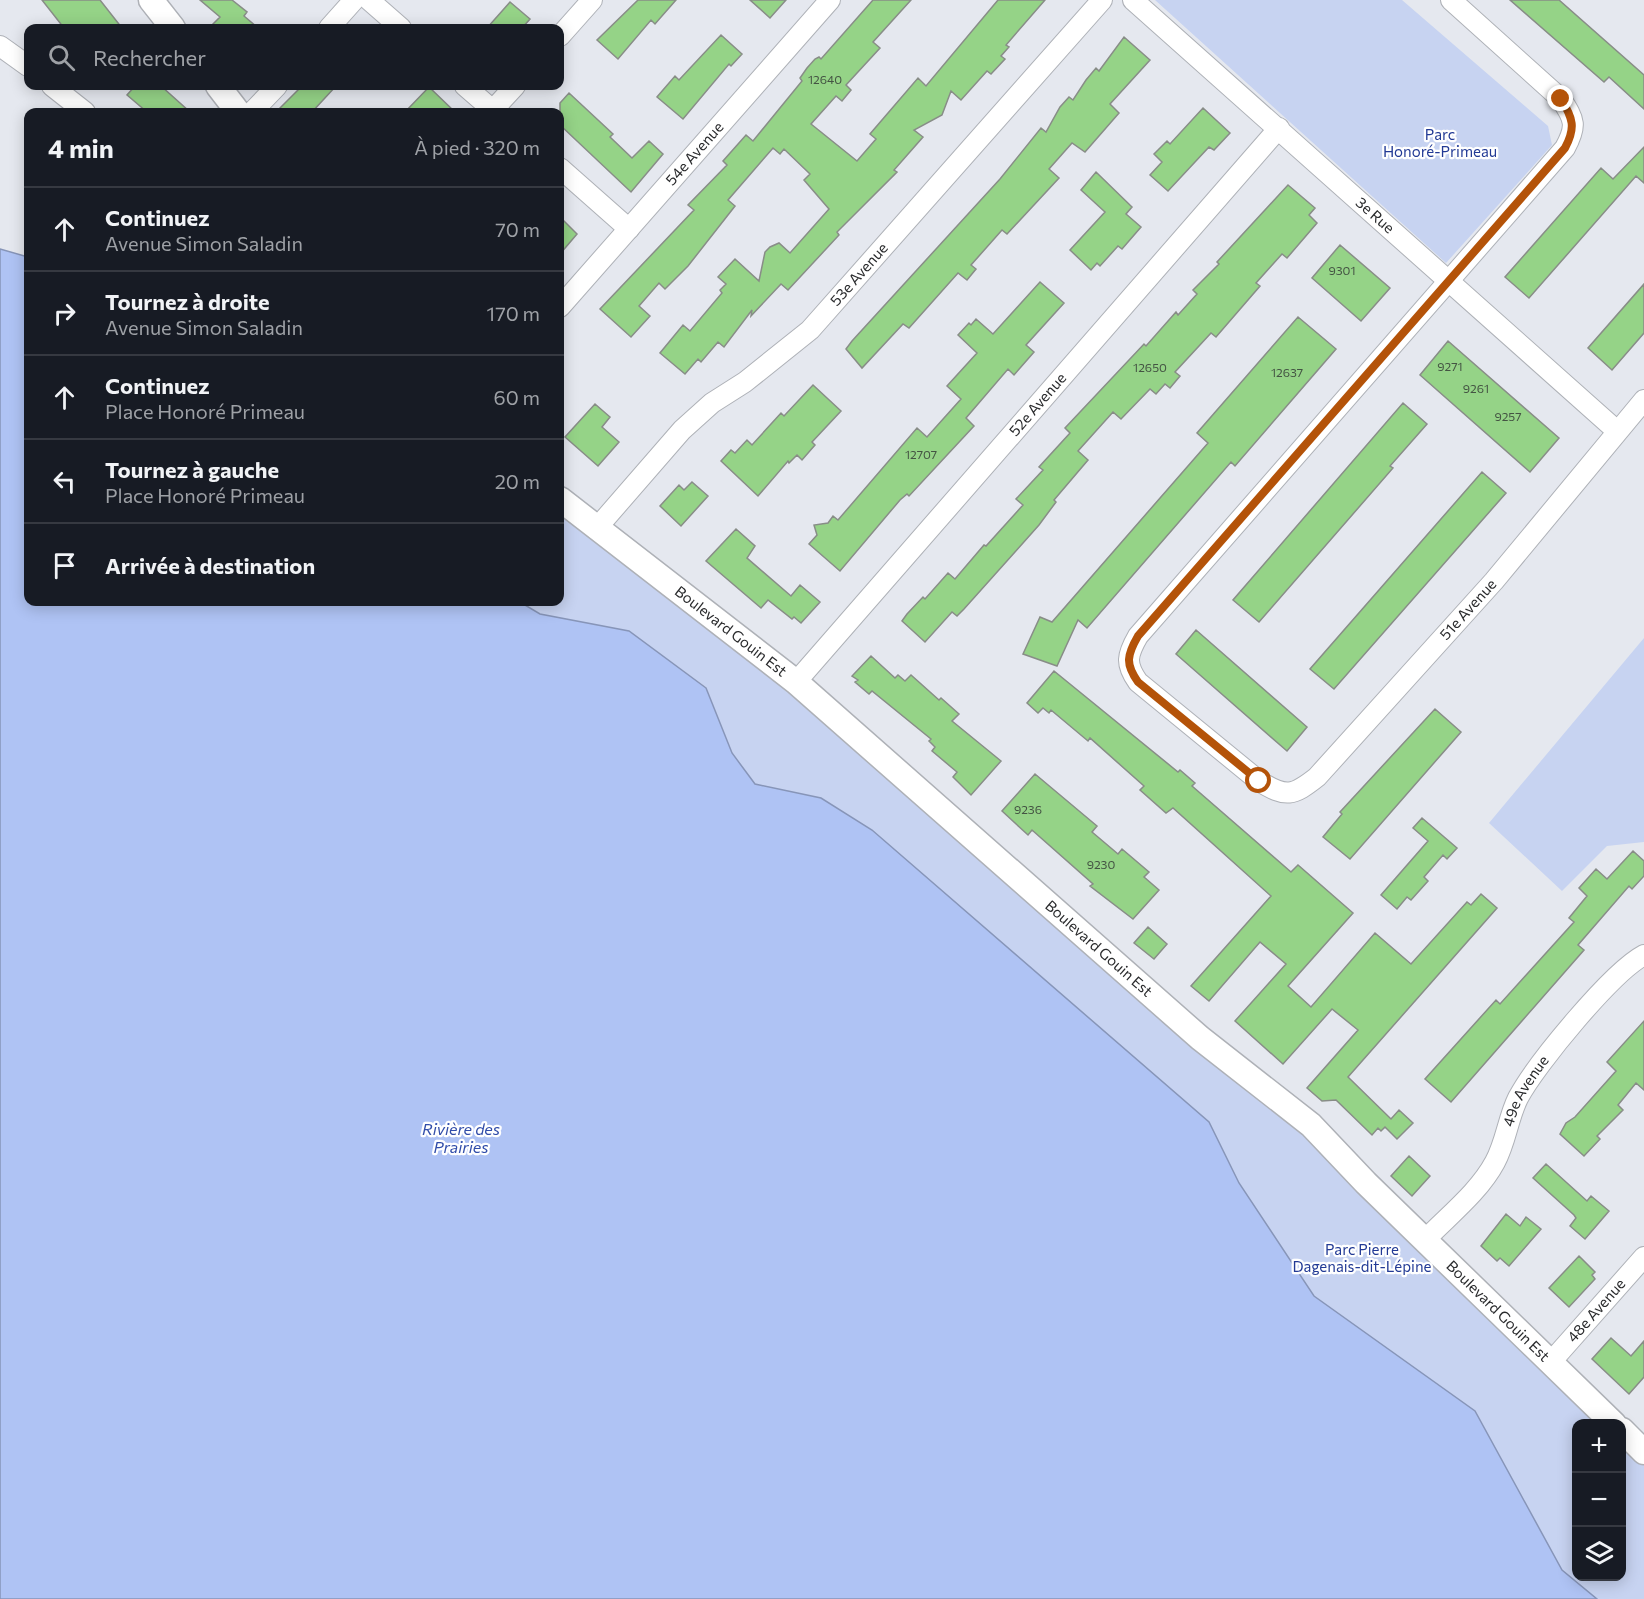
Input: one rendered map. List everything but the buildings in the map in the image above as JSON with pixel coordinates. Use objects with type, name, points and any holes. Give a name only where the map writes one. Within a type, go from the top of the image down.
[{"type":"street","points":[[151,0],[170,24]]},
{"type":"street","points":[[333,24],[354,0]]},
{"type":"street","points":[[369,0],[396,24]]},
{"type":"street","points":[[564,32],[592,0]]},
{"type":"street","name":"54e Avenue","points":[[564,302],[830,0]]},
{"type":"street","name":"53e Avenue","points":[[596,530],[682,430],[712,403],[745,382],[810,330],[1102,0]]},
{"type":"street","name":"3e Rue","points":[[1133,0],[1617,431]]},
{"type":"street","points":[[1449,282],[1565,148],[1573,133],[1572,116],[1561,99],[1451,0]]},
{"type":"street","points":[[0,46],[24,63]]},
{"type":"street","points":[[57,90],[80,108]]},
{"type":"street","points":[[221,90],[235,108]]},
{"type":"street","points":[[256,108],[273,90]]},
{"type":"street","points":[[469,90],[489,108]]},
{"type":"street","points":[[496,108],[512,90]]},
{"type":"street","name":"52e Avenue","points":[[796,682],[1278,128]]},
{"type":"street","points":[[564,172],[629,229]]},
{"type":"street","name":"51e Avenue","points":[[1449,282],[1138,636],[1129,652],[1129,669],[1138,682],[1276,791],[1288,794],[1299,791],[1317,777],[1494,581],[1644,400]]},
{"type":"street","name":"Boulevard Gouin Est","points":[[564,502],[596,530],[796,682],[1200,1038],[1311,1125],[1609,1419]]},
{"type":"street","name":"49e Avenue","points":[[1425,1240],[1486,1177],[1497,1160],[1517,1101],[1533,1072],[1613,981],[1644,954]]},
{"type":"street","name":"48e Avenue","points":[[1550,1363],[1644,1257]]},
{"type":"street","points":[[1626,1434],[1644,1452]]},
{"type":"green space","name":"Parc Honoré-Primeau","points":[[1155,0],[1402,0],[1548,126],[1552,145],[1446,263]]},
{"type":"green space","name":"Parc Pierre Dagenais-dit-Lépine","points":[[564,502],[1311,1125],[1610,1419],[1572,1419],[1572,1578],[1562,1570],[1475,1411],[1314,1296],[1239,1183],[1209,1122],[872,830],[821,798],[755,784],[732,753],[706,687],[629,631],[540,614],[527,606],[564,606]]},
{"type":"green space","points":[[1644,638],[1644,842],[1607,846],[1562,891],[1489,823]]},
{"type":"green space","name":"Parc Pierre Dagenais-dit-Lépine","points":[[1626,1434],[1644,1452],[1644,1599],[1597,1599],[1575,1581],[1626,1581]]},
{"type":"water","name":"Rivière des Prairies","points":[[0,249],[24,256],[24,606],[527,606],[540,614],[629,631],[706,688],[732,753],[755,784],[821,798],[872,830],[1209,1122],[1239,1183],[1314,1296],[1475,1411],[1562,1570],[1572,1578],[1572,1581],[1575,1581],[1597,1599],[0,1599]]},
{"type":"route","points":[[1259,781],[1138,682],[1129,669],[1127,660],[1129,652],[1138,636],[1565,148],[1573,133],[1572,116],[1561,99]]}]
